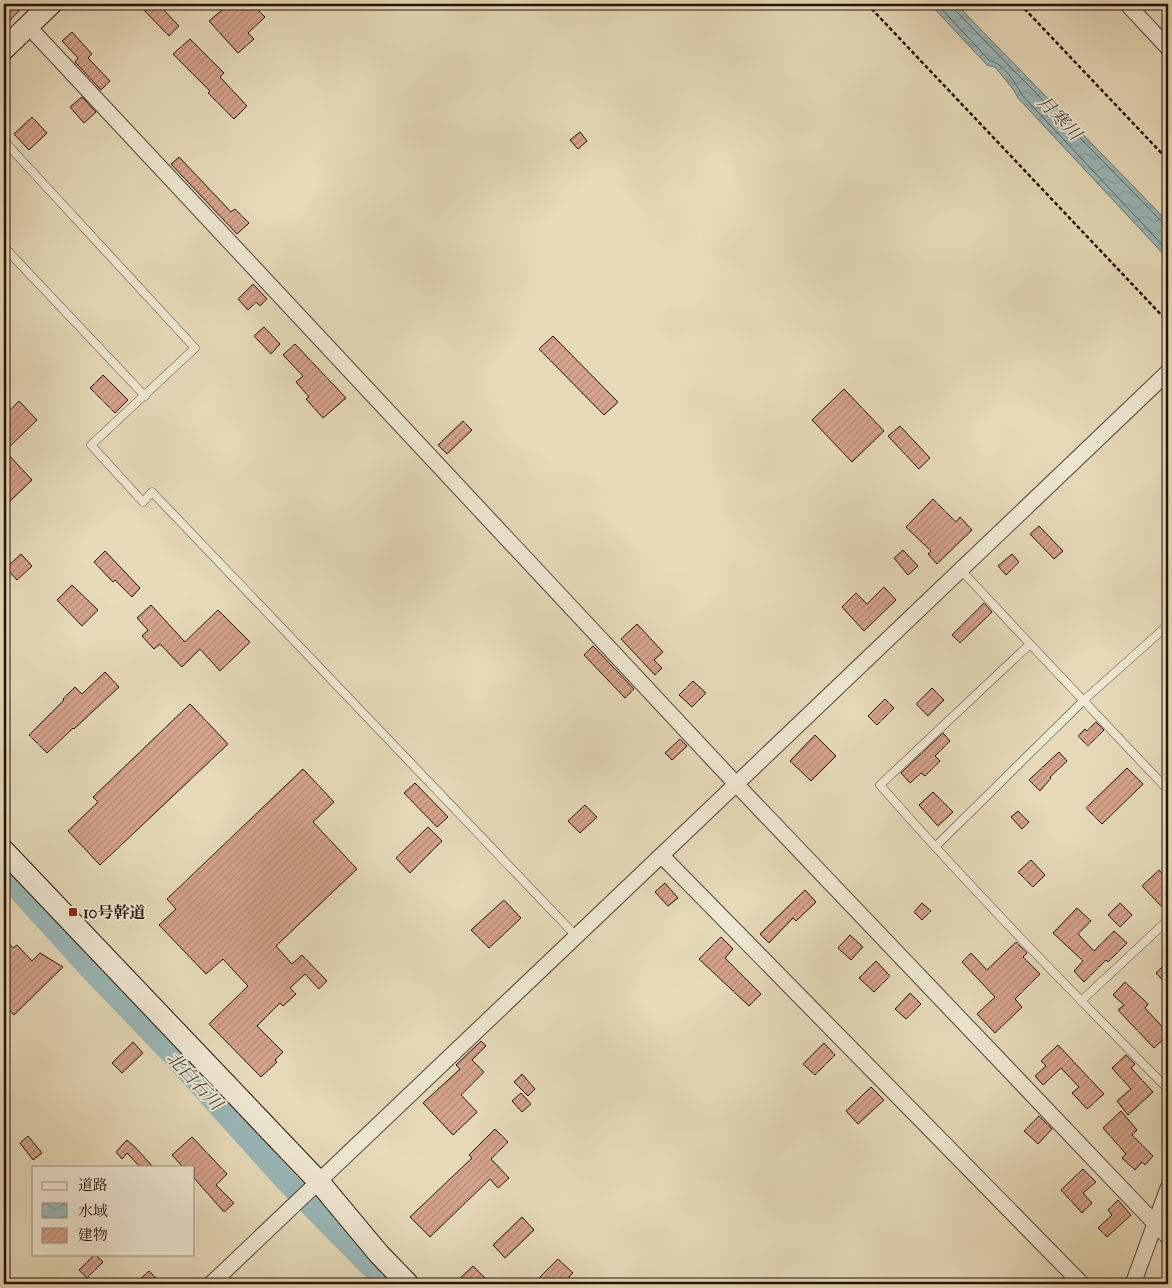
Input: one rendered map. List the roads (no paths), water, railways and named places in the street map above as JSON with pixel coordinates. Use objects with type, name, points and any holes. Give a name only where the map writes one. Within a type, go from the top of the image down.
[{"type":"street","points":[[4,49],[51,4]]},
{"type":"street","points":[[1127,4],[1168,48]]},
{"type":"street","points":[[28,26],[737,785],[1168,1237]]},
{"type":"street","points":[[211,1284],[737,785],[960,569],[1168,372]]},
{"type":"street","points":[[4,851],[408,1284]]},
{"type":"street","points":[[662,856],[1082,1284]]},
{"type":"street","points":[[1133,1284],[1168,1188]]},
{"type":"lane","points":[[4,142],[195,348],[91,445],[143,502],[152,492],[577,937]]},
{"type":"lane","points":[[4,247],[145,396]]},
{"type":"lane","points":[[960,569],[1168,790]]},
{"type":"lane","points":[[935,847],[1084,700],[1168,625]]},
{"type":"lane","points":[[1030,644],[880,785],[935,847],[1081,1001],[1168,1089]]},
{"type":"lane","points":[[1081,1001],[1168,920]]},
{"type":"water","name":"月寒川","points":[[930,4],[956,4],[1168,222],[1168,259],[1018,98],[995,67],[987,65]]},
{"type":"waterway","name":"北白石川","points":[[4,874],[93,972],[171,1053],[285,1180],[388,1284]]},
{"type":"place","name":"10号幹道","points":[[73,912]]}]
